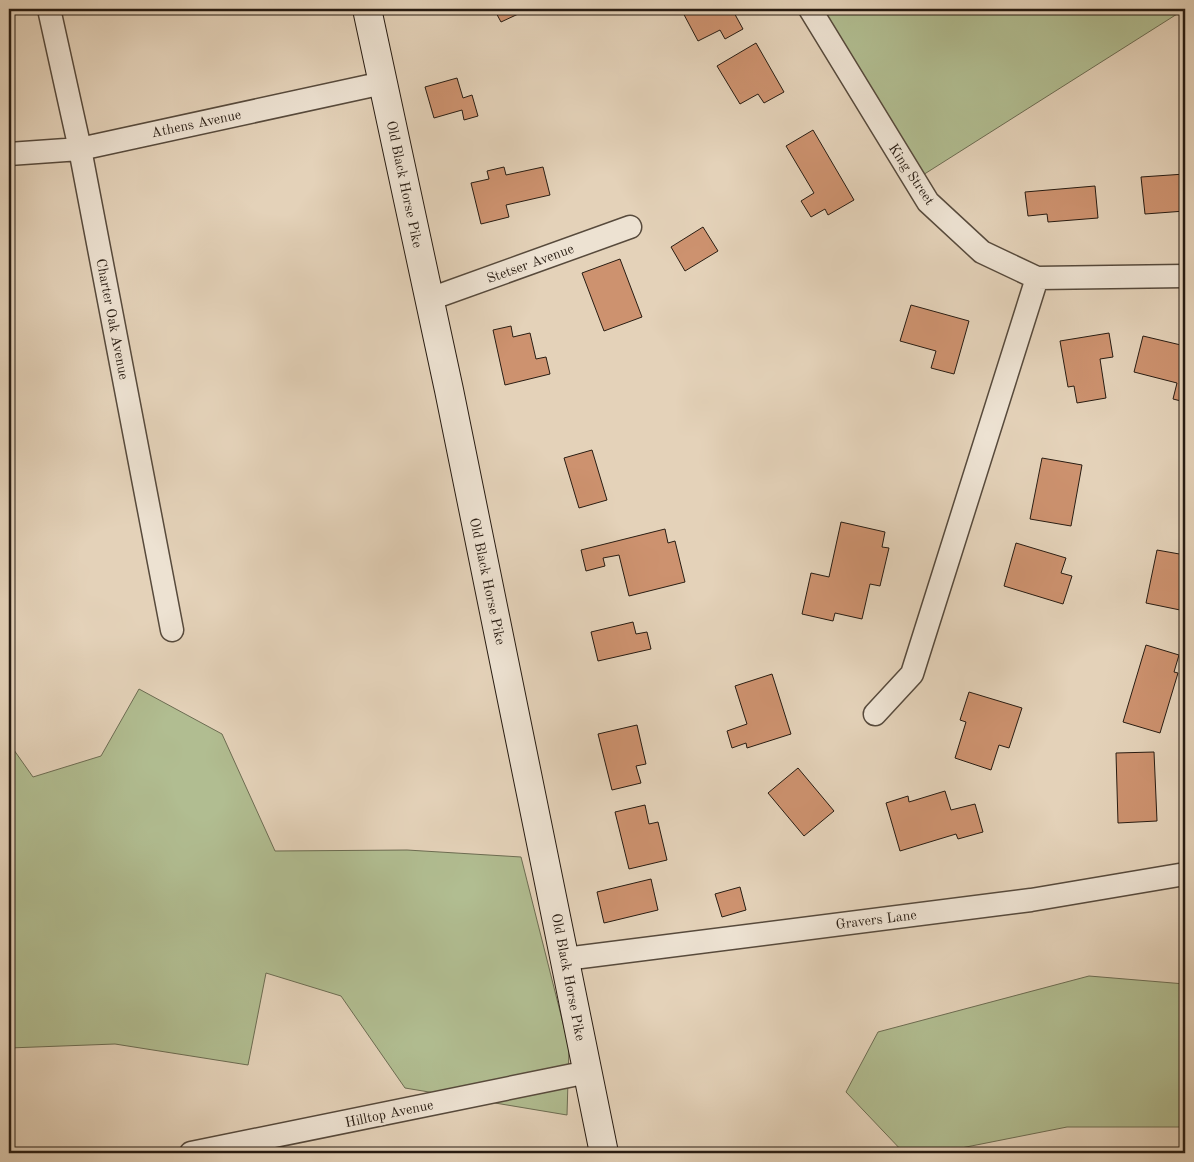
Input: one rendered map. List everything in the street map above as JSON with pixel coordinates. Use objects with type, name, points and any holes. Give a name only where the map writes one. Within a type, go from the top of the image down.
[{"type":"street","name":"Charter Oak Avenue","points":[[49,9],[80,149],[172,630]]},
{"type":"street","name":"King Street","points":[[810,9],[928,202],[982,252],[1037,278],[1185,276]]},
{"type":"street","name":"Old Black Horse Pike","points":[[372,11],[382,83],[430,299],[604,1153]]},
{"type":"street","name":"Athens Avenue","points":[[9,154],[80,149],[382,83]]},
{"type":"street","name":"Stetser Avenue","points":[[430,299],[630,227]]},
{"type":"street","points":[[874,714],[912,674],[1037,278]]},
{"type":"street","name":"Gravers Lane","points":[[565,959],[1031,900],[1185,874]]},
{"type":"street","name":"Hilltop Avenue","points":[[191,1153],[588,1072]]},
{"type":"green space","points":[[810,9],[1185,9],[915,180]]},
{"type":"green space","points":[[139,689],[222,734],[275,851],[407,850],[521,857],[569,1047],[567,1115],[405,1088],[341,996],[266,973],[248,1065],[115,1044],[9,1048],[9,743],[33,777],[101,756]]},
{"type":"green space","points":[[1089,976],[1185,984],[1185,1127],[1067,1127],[936,1153],[904,1153],[846,1092],[878,1032]]},
{"type":"building","points":[[494,9],[529,9],[501,22]]},
{"type":"building","points":[[681,9],[732,9],[743,29],[725,39],[720,30],[698,41]]},
{"type":"building","points":[[756,43],[784,92],[764,103],[758,94],[740,104],[717,66]]},
{"type":"building","points":[[457,78],[463,98],[472,95],[478,116],[464,120],[462,110],[434,118],[425,87]]},
{"type":"building","points":[[813,130],[854,200],[828,215],[825,209],[811,217],[801,201],[814,193],[786,146]]},
{"type":"building","points":[[504,167],[506,175],[543,167],[550,195],[506,205],[509,217],[481,224],[471,183],[489,179],[487,171]]},
{"type":"building","points":[[1185,174],[1185,211],[1145,214],[1141,177]]},
{"type":"building","points":[[1095,186],[1098,218],[1048,222],[1047,214],[1028,216],[1025,192]]},
{"type":"building","points":[[703,227],[718,251],[685,271],[671,247]]},
{"type":"building","points":[[620,259],[642,317],[604,331],[582,273]]},
{"type":"building","points":[[911,305],[969,321],[954,374],[931,368],[936,351],[900,341]]},
{"type":"building","points":[[511,326],[513,337],[530,333],[536,359],[546,357],[550,374],[505,385],[493,330]]},
{"type":"building","points":[[1109,333],[1113,357],[1100,359],[1106,398],[1077,403],[1074,386],[1068,387],[1060,341]]},
{"type":"building","points":[[1143,336],[1185,346],[1185,402],[1173,399],[1177,383],[1134,372]]},
{"type":"building","points":[[592,450],[607,500],[579,508],[564,458]]},
{"type":"building","points":[[1042,458],[1082,465],[1071,526],[1030,519]]},
{"type":"building","points":[[841,522],[885,532],[882,547],[889,548],[880,586],[870,584],[862,619],[835,613],[833,621],[802,614],[811,573],[829,577]]},
{"type":"building","points":[[665,529],[668,543],[675,541],[685,582],[629,596],[619,555],[603,558],[605,566],[586,571],[581,550]]},
{"type":"building","points":[[1016,543],[1066,558],[1061,573],[1072,576],[1063,604],[1004,586]]},
{"type":"building","points":[[1157,550],[1185,555],[1185,611],[1146,603]]},
{"type":"building","points":[[633,622],[636,634],[647,632],[651,649],[598,661],[591,632]]},
{"type":"building","points":[[1146,645],[1179,655],[1174,672],[1178,673],[1160,733],[1123,722]]},
{"type":"building","points":[[772,674],[791,734],[747,748],[746,743],[732,748],[727,731],[747,724],[735,686]]},
{"type":"building","points":[[969,692],[1022,708],[1009,748],[999,745],[991,770],[955,758],[966,722],[960,720]]},
{"type":"building","points":[[637,725],[646,764],[636,766],[641,783],[612,790],[598,734]]},
{"type":"building","points":[[1154,752],[1157,821],[1118,823],[1116,753]]},
{"type":"building","points":[[798,768],[834,811],[804,836],[768,793]]},
{"type":"building","points":[[945,791],[951,810],[975,804],[983,832],[958,839],[956,834],[900,851],[886,803],[908,796],[909,802]]},
{"type":"building","points":[[645,805],[649,824],[658,822],[667,860],[629,869],[615,812]]},
{"type":"building","points":[[651,879],[658,910],[604,923],[597,892]]},
{"type":"building","points":[[740,887],[746,910],[722,917],[715,894]]}]
